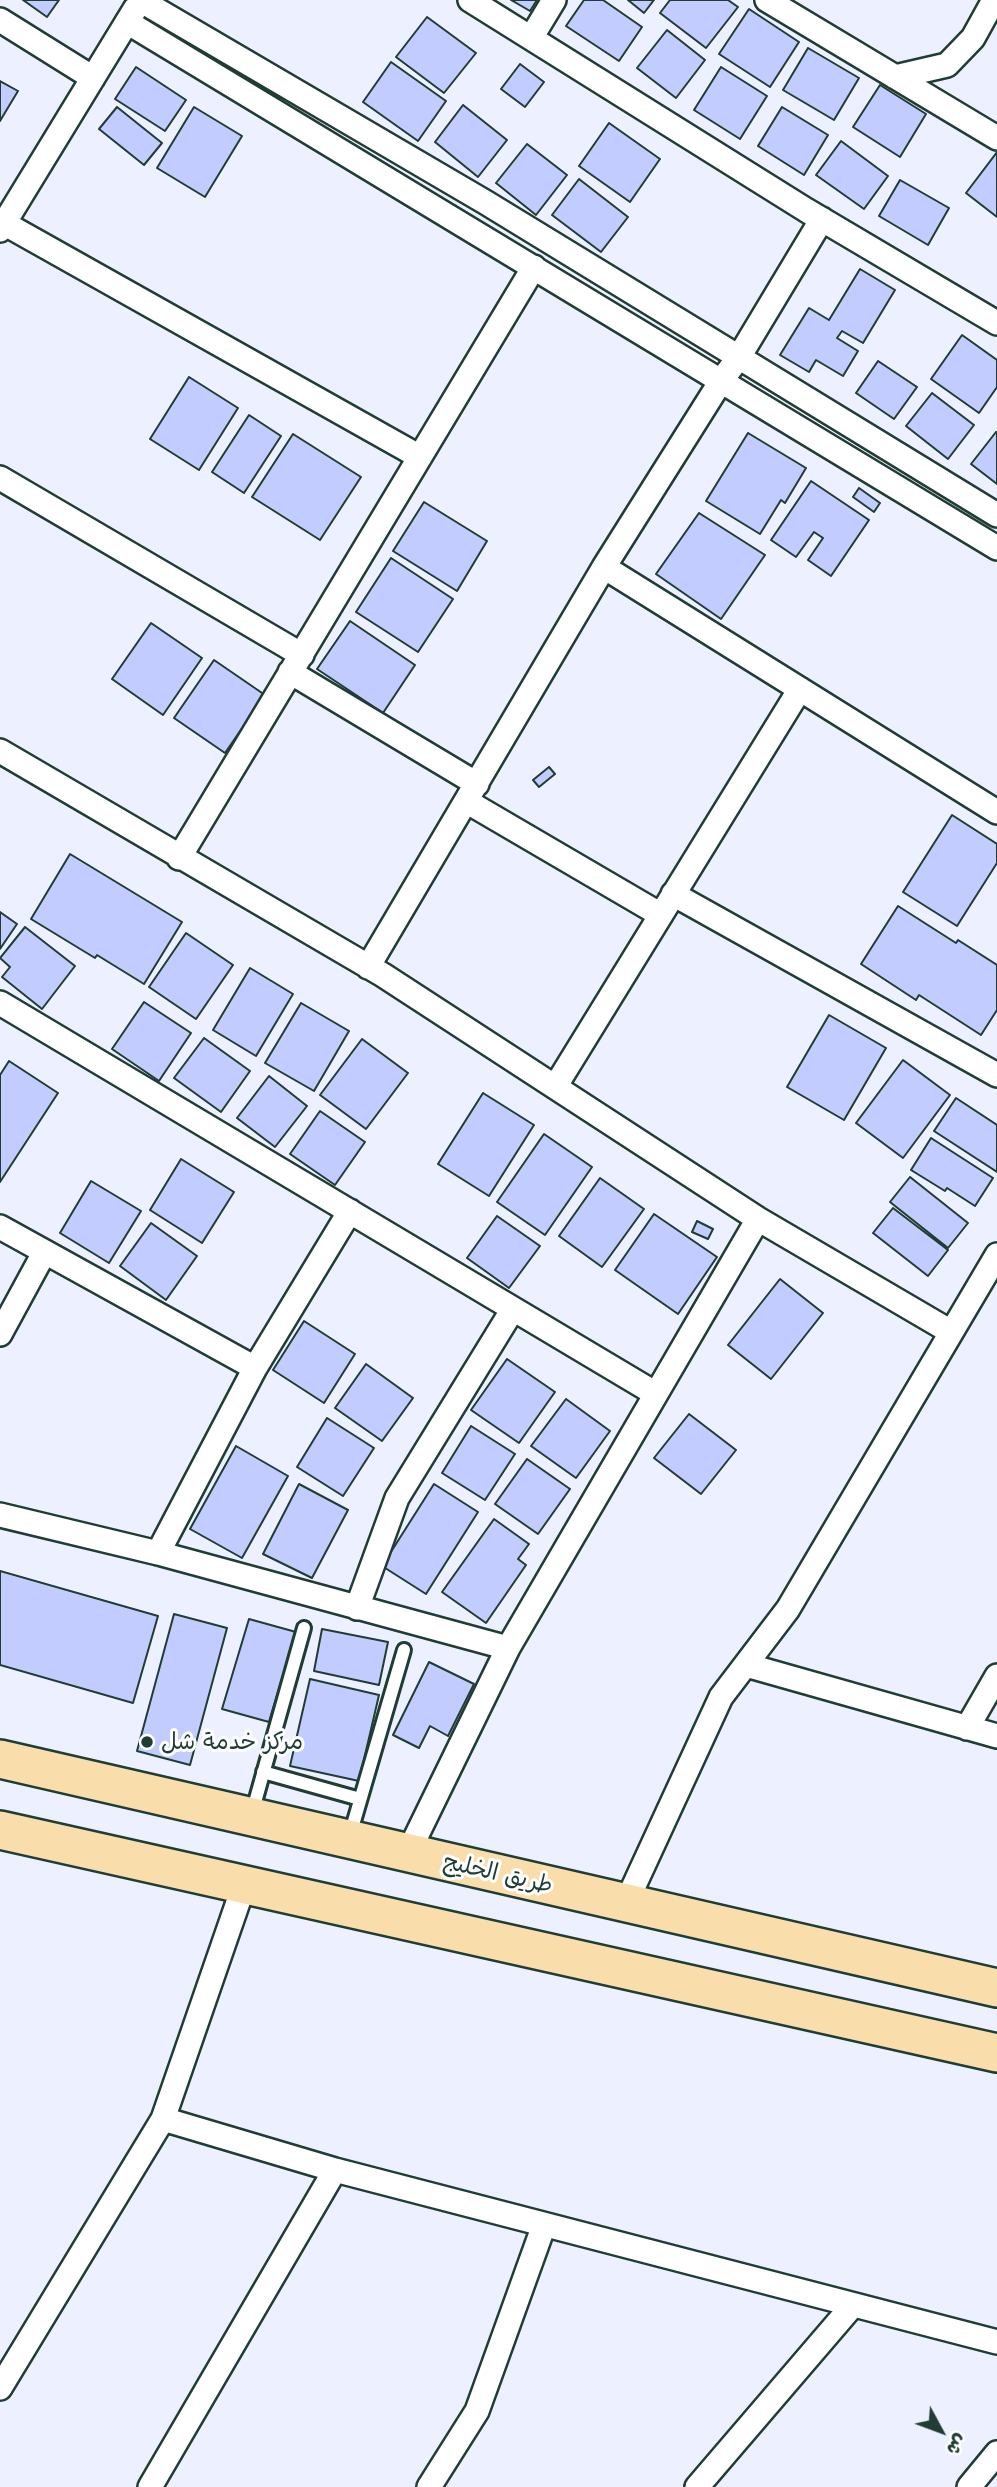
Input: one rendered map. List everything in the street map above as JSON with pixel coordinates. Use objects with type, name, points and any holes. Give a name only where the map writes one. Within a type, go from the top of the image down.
[{"type":"main road","name":"طريق الخليج","points":[[0,1759],[997,1988]]},
{"type":"main road","points":[[2,1837],[243,1885],[997,2053]]},
{"type":"street","points":[[420,457],[1,225],[141,0],[485,202],[997,515]]},
{"type":"street","points":[[470,0],[822,219],[997,323]]},
{"type":"street","points":[[531,38],[554,0]]},
{"type":"street","points":[[767,0],[997,138]]},
{"type":"street","points":[[895,77],[947,65],[973,38],[994,0]]},
{"type":"street","points":[[0,20],[93,78]]},
{"type":"street","points":[[127,22],[997,548]]},
{"type":"street","points":[[368,967],[604,567],[721,381],[739,357],[822,219]]},
{"type":"street","points":[[179,858],[534,267]]},
{"type":"street","points":[[0,478],[296,664],[472,792],[661,915]]},
{"type":"street","points":[[604,567],[997,812]]},
{"type":"street","points":[[555,1087],[800,689]]},
{"type":"street","points":[[0,751],[368,967],[758,1219],[951,1332]]},
{"type":"street","points":[[673,894],[997,1074]]},
{"type":"street","points":[[0,1003],[656,1394]]},
{"type":"street","points":[[158,1553],[255,1368],[350,1211]]},
{"type":"street","points":[[408,1853],[508,1648],[758,1219]]},
{"type":"street","points":[[0,1227],[255,1368]]},
{"type":"street","points":[[0,1334],[44,1253]]},
{"type":"street","points":[[626,1903],[721,1698],[788,1609],[997,1255]]},
{"type":"street","points":[[357,1608],[397,1498],[513,1309]]},
{"type":"street","points":[[0,1516],[158,1553],[508,1648]]},
{"type":"street","points":[[746,1665],[997,1736]]},
{"type":"street","points":[[967,1728],[997,1676]]},
{"type":"street","points":[[0,2388],[163,2119],[243,1885]]},
{"type":"street","points":[[163,2119],[335,2170],[997,2342]]},
{"type":"street","points":[[150,2487],[335,2170]]},
{"type":"street","points":[[429,2487],[477,2411],[544,2225]]},
{"type":"street","points":[[697,2487],[853,2305]]},
{"type":"street","points":[[970,2487],[997,2453]]},
{"type":"lane","points":[[251,1817],[304,1628]]},
{"type":"lane","points":[[348,1839],[404,1650]]},
{"type":"lane","points":[[263,1772],[360,1798]]},
{"type":"building","points":[[23,0],[59,0],[47,17]]},
{"type":"building","points":[[511,0],[537,0],[530,11]]},
{"type":"building","points":[[584,0],[603,0],[642,27],[619,61],[566,26]]},
{"type":"building","points":[[628,0],[654,0],[644,13]]},
{"type":"building","points":[[670,0],[728,0],[738,7],[706,48],[660,13]]},
{"type":"building","points":[[749,9],[799,42],[770,87],[719,54]]},
{"type":"building","points":[[427,17],[476,53],[444,93],[396,57]]},
{"type":"building","points":[[667,30],[705,60],[676,98],[637,68]]},
{"type":"building","points":[[808,48],[859,78],[834,120],[783,90]]},
{"type":"building","points":[[391,62],[446,101],[418,141],[363,102]]},
{"type":"building","points":[[520,64],[544,82],[525,107],[501,89]]},
{"type":"building","points":[[136,67],[186,100],[165,131],[115,99]]},
{"type":"building","points":[[721,67],[767,96],[740,139],[694,110]]},
{"type":"building","points":[[0,81],[18,91],[0,121]]},
{"type":"building","points":[[880,85],[926,114],[900,157],[853,127]]},
{"type":"building","points":[[463,105],[507,140],[478,177],[435,142]]},
{"type":"building","points":[[117,107],[162,143],[144,165],[99,129]]},
{"type":"building","points":[[194,107],[242,136],[205,197],[157,168]]},
{"type":"building","points":[[782,107],[828,135],[804,175],[758,146]]},
{"type":"building","points":[[609,123],[660,159],[630,202],[579,166]]},
{"type":"building","points":[[841,141],[888,176],[864,209],[816,175]]},
{"type":"building","points":[[527,144],[567,175],[536,215],[496,183]]},
{"type":"building","points":[[997,152],[997,217],[966,193]]},
{"type":"building","points":[[579,179],[628,217],[601,252],[552,215]]},
{"type":"building","points":[[900,180],[949,208],[928,245],[879,216]]},
{"type":"building","points":[[860,269],[895,290],[863,343],[842,331],[837,338],[858,351],[843,376],[816,360],[809,372],[780,355],[809,308],[829,320]]},
{"type":"building","points":[[962,335],[997,360],[997,387],[979,413],[931,379]]},
{"type":"building","points":[[878,361],[917,387],[894,419],[856,393]]},
{"type":"building","points":[[189,377],[238,408],[199,470],[150,439]]},
{"type":"building","points":[[932,393],[974,425],[948,459],[906,426]]},
{"type":"building","points":[[249,415],[281,436],[244,493],[212,472]]},
{"type":"building","points":[[748,433],[806,468],[785,503],[781,500],[760,534],[706,501]]},
{"type":"building","points":[[997,433],[997,484],[971,464]]},
{"type":"building","points":[[293,434],[361,477],[320,540],[252,497]]},
{"type":"building","points":[[811,481],[869,520],[831,576],[808,560],[823,538],[814,532],[796,557],[771,540]]},
{"type":"building","points":[[859,488],[880,503],[874,512],[853,497]]},
{"type":"building","points":[[424,502],[487,541],[457,591],[393,551]]},
{"type":"building","points":[[699,513],[765,555],[721,619],[656,574]]},
{"type":"building","points":[[391,558],[453,599],[418,652],[356,612]]},
{"type":"building","points":[[350,621],[415,665],[383,713],[317,669]]},
{"type":"building","points":[[151,623],[202,658],[163,715],[112,679]]},
{"type":"building","points":[[214,660],[265,695],[225,753],[174,718]]},
{"type":"building","points":[[549,767],[555,774],[539,787],[533,780]]},
{"type":"building","points":[[952,815],[997,844],[997,863],[957,926],[903,892]]},
{"type":"building","points":[[70,854],[182,922],[144,984],[31,919]]},
{"type":"building","points":[[898,906],[997,965],[997,1010],[981,1035],[919,995],[916,1000],[861,964]]},
{"type":"building","points":[[0,912],[17,924],[0,949]]},
{"type":"building","points":[[25,927],[75,966],[42,1009],[2,977],[10,967],[0,958]]},
{"type":"building","points":[[186,933],[233,965],[196,1019],[149,987]]},
{"type":"building","points":[[250,968],[293,994],[256,1056],[213,1030]]},
{"type":"building","points":[[144,1002],[191,1033],[159,1081],[112,1049]]},
{"type":"building","points":[[301,1003],[349,1031],[314,1091],[265,1063]]},
{"type":"building","points":[[829,1015],[886,1048],[844,1120],[787,1087]]},
{"type":"building","points":[[204,1038],[250,1071],[221,1112],[174,1078]]},
{"type":"building","points":[[362,1039],[408,1073],[366,1129],[320,1095]]},
{"type":"building","points":[[903,1060],[950,1095],[903,1158],[856,1123]]},
{"type":"building","points":[[9,1061],[58,1093],[0,1182],[0,1075]]},
{"type":"building","points":[[269,1076],[307,1106],[275,1147],[237,1118]]},
{"type":"building","points":[[483,1093],[534,1125],[489,1196],[438,1164]]},
{"type":"building","points":[[956,1098],[997,1125],[997,1172],[934,1131]]},
{"type":"building","points":[[320,1111],[365,1142],[335,1185],[290,1154]]},
{"type":"building","points":[[544,1134],[592,1167],[545,1235],[497,1202]]},
{"type":"building","points":[[931,1138],[993,1178],[975,1206],[911,1170]]},
{"type":"building","points":[[181,1159],[234,1192],[202,1243],[150,1210]]},
{"type":"building","points":[[910,1177],[968,1223],[948,1248],[890,1202]]},
{"type":"building","points":[[600,1178],[644,1209],[602,1267],[559,1236]]},
{"type":"building","points":[[91,1181],[141,1211],[109,1263],[60,1233]]},
{"type":"building","points":[[893,1208],[948,1250],[928,1276],[873,1233]]},
{"type":"building","points":[[654,1214],[717,1257],[678,1314],[615,1270]]},
{"type":"building","points":[[497,1216],[540,1246],[509,1288],[467,1258]]},
{"type":"building","points":[[697,1221],[713,1229],[708,1239],[692,1232]]},
{"type":"building","points":[[151,1223],[197,1256],[166,1300],[120,1266]]},
{"type":"building","points":[[780,1279],[823,1313],[771,1379],[728,1345]]},
{"type":"building","points":[[304,1321],[355,1354],[324,1403],[273,1370]]},
{"type":"building","points":[[507,1359],[555,1392],[519,1443],[471,1410]]},
{"type":"building","points":[[366,1364],[413,1398],[382,1441],[335,1408]]},
{"type":"building","points":[[566,1399],[610,1431],[576,1478],[531,1446]]},
{"type":"building","points":[[689,1414],[736,1450],[701,1494],[654,1458]]},
{"type":"building","points":[[327,1418],[374,1448],[343,1496],[297,1467]]},
{"type":"building","points":[[471,1426],[515,1454],[485,1500],[442,1473]]},
{"type":"building","points":[[236,1446],[288,1476],[242,1558],[190,1529]]},
{"type":"building","points":[[527,1459],[570,1489],[538,1534],[495,1504]]},
{"type":"building","points":[[299,1484],[348,1510],[312,1578],[263,1554]]},
{"type":"building","points":[[434,1484],[478,1512],[426,1594],[382,1566]]},
{"type":"building","points":[[494,1519],[529,1544],[518,1559],[526,1565],[486,1623],[442,1592]]},
{"type":"building","points":[[0,1571],[158,1616],[133,1703],[0,1665]]},
{"type":"building","points":[[174,1614],[227,1628],[190,1765],[137,1751]]},
{"type":"building","points":[[249,1619],[296,1632],[269,1722],[222,1709]]},
{"type":"building","points":[[322,1629],[388,1642],[379,1685],[314,1671]]},
{"type":"building","points":[[429,1662],[474,1684],[448,1736],[430,1726],[419,1748],[393,1735]]},
{"type":"building","points":[[310,1679],[379,1695],[359,1781],[290,1766]]},
{"type":"place","name":"مركز خدمة شل","points":[[147,1742]]}]
